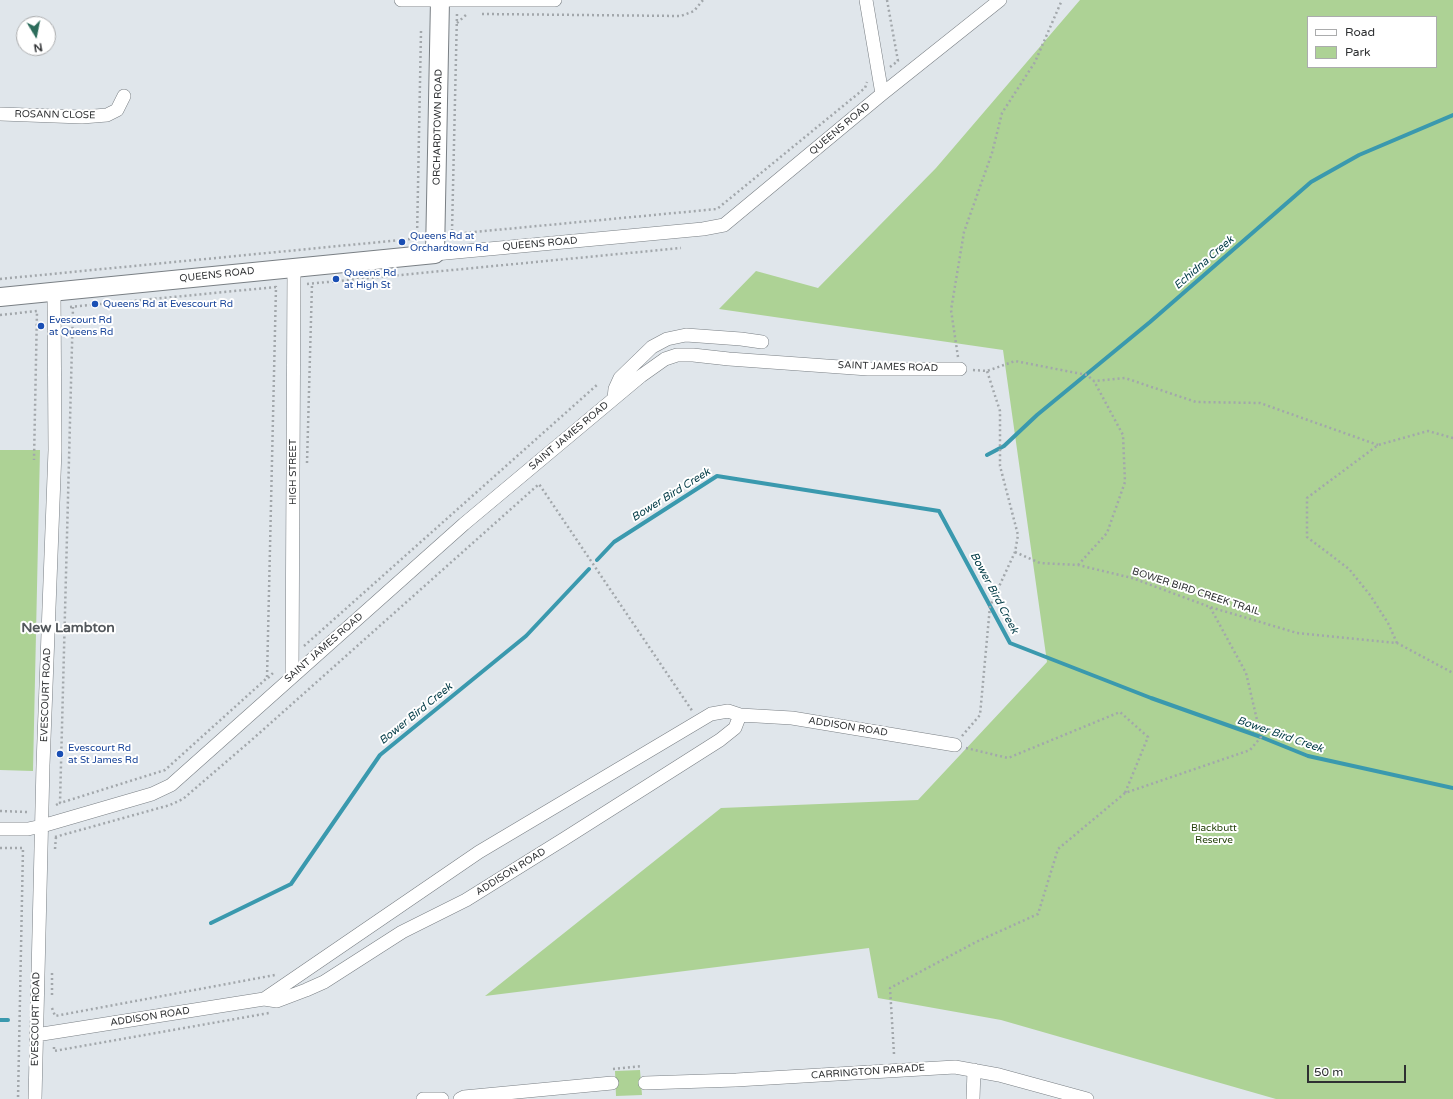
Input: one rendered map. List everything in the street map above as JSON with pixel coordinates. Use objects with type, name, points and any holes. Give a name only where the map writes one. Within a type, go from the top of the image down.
[{"type":"street","points":[[401,0],[556,0]]},
{"type":"street","name":"ORCHARDTOWN ROAD","points":[[436,254],[440,0]]},
{"type":"street","points":[[866,0],[882,94]]},
{"type":"street","name":"QUEENS ROAD","points":[[0,297],[703,229],[724,225],[882,94],[1000,0]]},
{"type":"street","name":"ROSANN CLOSE","points":[[0,114],[82,117],[107,115],[117,110],[124,96]]},
{"type":"street","name":"HIGH STREET","points":[[292,676],[294,268]]},
{"type":"street","name":"EVESCOURT ROAD","points":[[35,1099],[42,826],[55,450],[54,292]]},
{"type":"street","name":"SAINT JAMES ROAD","points":[[614,398],[615,389],[620,378],[652,347],[667,339],[686,335],[734,338],[762,342]]},
{"type":"street","name":"SAINT JAMES ROAD","points":[[0,830],[28,829],[42,826],[152,794],[171,784],[464,524],[614,398],[665,359],[677,355],[694,355],[868,369],[960,369]]},
{"type":"street","name":"ADDISON ROAD","points":[[264,999],[479,852],[711,714],[728,711],[740,715],[792,718],[955,745]]},
{"type":"street","name":"ADDISON ROAD","points":[[36,1035],[264,999],[277,1001],[324,982],[402,932],[466,900],[720,740],[735,728],[740,715]]},
{"type":"street","name":"CARRINGTON PARADE","points":[[645,1083],[743,1080],[955,1067],[974,1070],[1087,1099]]},
{"type":"street","points":[[974,1070],[974,1099]]},
{"type":"street","points":[[460,1099],[464,1097],[612,1082]]},
{"type":"street","points":[[423,1099],[442,1099]]},
{"type":"path","points":[[480,14],[681,16],[694,11],[702,0]]},
{"type":"path","points":[[887,0],[898,61],[890,68]]},
{"type":"path","points":[[1062,0],[1035,62],[1002,112],[992,154],[964,232],[951,310],[960,369],[986,371],[1015,361],[1087,375],[1094,381],[1123,434],[1125,482],[1107,533],[1078,565]]},
{"type":"path","points":[[457,13],[453,234],[717,209],[865,88],[867,81]]},
{"type":"path","points":[[457,23],[465,14],[473,14]]},
{"type":"path","points":[[0,279],[417,238],[421,31]]},
{"type":"path","points":[[307,284],[681,248]]},
{"type":"path","points":[[307,464],[312,284]]},
{"type":"path","points":[[267,678],[276,287]]},
{"type":"path","points":[[60,803],[73,307],[281,287]]},
{"type":"path","points":[[0,315],[39,311],[34,460]]},
{"type":"path","points":[[986,371],[1000,411],[1000,466],[1018,535],[1015,552],[990,606],[980,715],[955,745],[1008,758],[1120,712],[1148,737],[1125,794]]},
{"type":"path","points":[[1094,381],[1125,378],[1196,402],[1260,403],[1378,445]]},
{"type":"path","points":[[303,639],[303,647],[598,384]]},
{"type":"path","points":[[1397,643],[1388,623],[1370,595],[1349,569],[1307,537],[1307,498],[1378,445],[1428,431],[1453,438]]},
{"type":"path","points":[[539,484],[698,721]]},
{"type":"path","name":"BOWER BIRD CREEK TRAIL","points":[[1015,552],[1040,564],[1078,565],[1132,578],[1210,607],[1297,633],[1397,643],[1453,673]]},
{"type":"path","points":[[894,1054],[890,988],[976,942],[1038,914],[1058,849],[1125,794],[1250,750],[1261,737],[1246,673],[1210,607]]},
{"type":"path","points":[[56,805],[165,770],[274,672]]},
{"type":"path","points":[[0,811],[27,812]]},
{"type":"path","points":[[55,853],[56,837]]},
{"type":"path","points":[[0,848],[25,847],[18,1099]]},
{"type":"path","points":[[52,968],[52,1010],[55,1017],[280,974]]},
{"type":"green space","name":"Blackbutt Reserve","points":[[1080,0],[1453,0],[1453,1099],[1276,1099],[1001,1020],[878,998],[869,948],[485,996],[721,808],[918,800],[1047,662],[1003,350],[719,309],[756,271],[818,288],[936,168]]},
{"type":"green space","points":[[0,450],[40,450],[33,771],[0,770]]},
{"type":"green space","points":[[640,1070],[642,1095],[616,1096],[615,1071]]},
{"type":"waterway","name":"Echidna Creek","points":[[987,455],[1004,446],[1037,415],[1150,322],[1311,182],[1359,155],[1453,115]]},
{"type":"waterway","name":"Bower Bird Creek","points":[[597,560],[614,542],[717,476],[939,511],[1010,643],[1151,698],[1261,737],[1308,756],[1453,788]]},
{"type":"waterway","name":"Bower Bird Creek","points":[[211,923],[291,884],[380,755],[526,636],[589,569]]},
{"type":"waterway","points":[[0,1020],[8,1020]]},
{"type":"place","name":"Queens Rd at Orchardtown Rd","points":[[402,242]]},
{"type":"place","name":"Queens Rd at High St","points":[[336,279]]},
{"type":"place","name":"Queens Rd at Evescourt Rd","points":[[95,304]]},
{"type":"place","name":"Evescourt Rd at Queens Rd","points":[[41,326]]},
{"type":"place","name":"Evescourt Rd at St James Rd","points":[[60,754]]},
{"type":"district","name":"New Lambton","points":[[68,628]]}]
